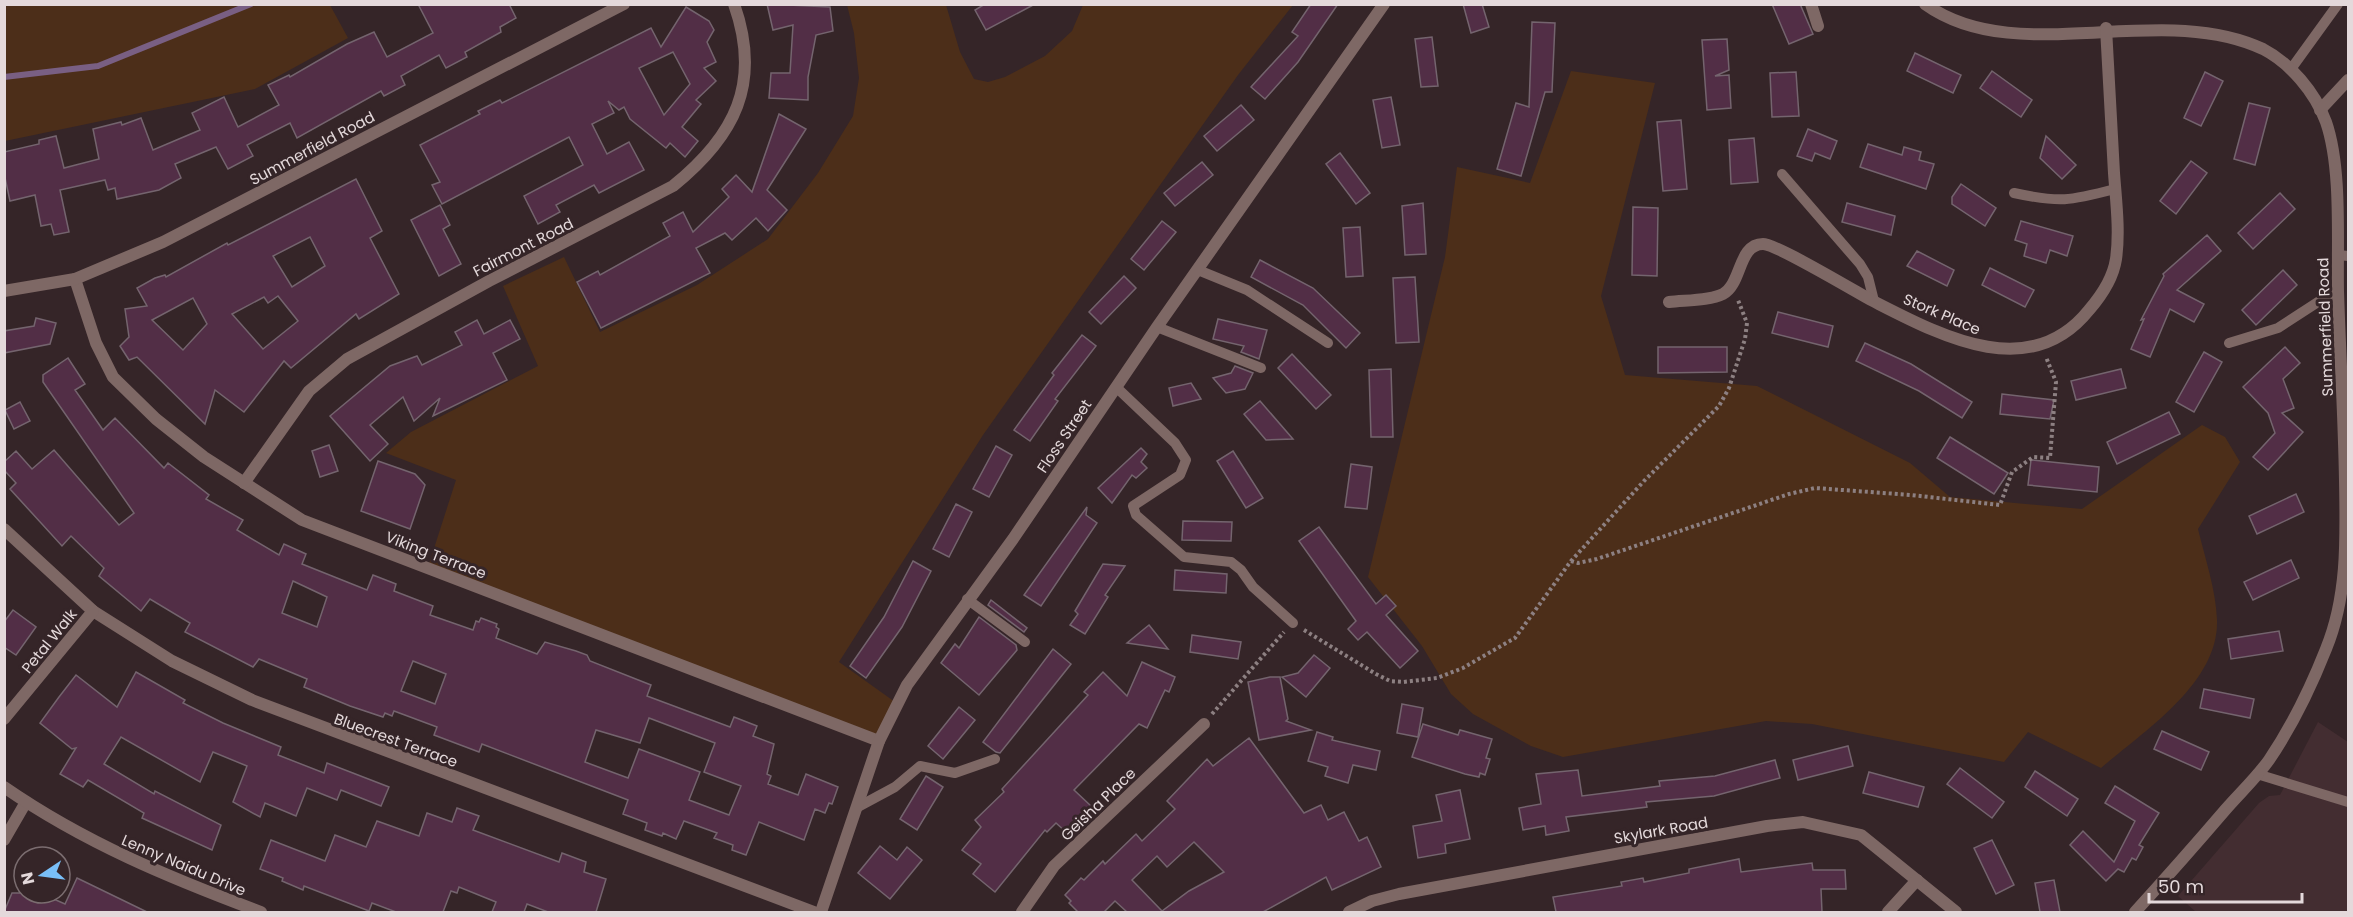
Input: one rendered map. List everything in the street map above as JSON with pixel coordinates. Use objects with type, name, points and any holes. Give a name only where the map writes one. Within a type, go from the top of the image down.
[{"type":"street","name":"Summerfield Road","points":[[4,291],[75,279],[183,232],[624,4]]},
{"type":"street","name":"Fairmont Road","points":[[244,483],[309,391],[347,359],[489,281],[673,186],[699,165],[725,135],[742,93],[747,68],[746,52],[734,4]]},
{"type":"street","name":"Floss Street","points":[[821,912],[879,741],[907,685],[1013,538],[1157,327],[1384,4]]},
{"type":"street","points":[[1812,4],[1818,26]]},
{"type":"street","name":"Summerfield Road","points":[[1925,4],[1969,26],[1998,31],[2172,27],[2216,31],[2262,48],[2291,69],[2320,110],[2325,121],[2332,153],[2343,256],[2338,289],[2346,544],[2336,622],[2327,648],[2298,712],[2268,762],[2135,912]]},
{"type":"street","name":"Stork Place","points":[[1731,286],[1749,250],[1760,244],[1773,245],[1788,256],[1874,301],[1970,345],[2009,350],[2041,344],[2065,333],[2083,318],[2111,279],[2116,259],[2115,189],[2106,28]]},
{"type":"street","points":[[2320,110],[2349,80]]},
{"type":"street","name":"Viking Terrace","points":[[75,279],[96,343],[113,377],[156,419],[204,457],[302,520],[879,741]]},
{"type":"street","points":[[1669,302],[1723,294],[1731,286]]},
{"type":"street","name":"Bluecrest Terrace","points":[[4,529],[93,611],[172,661],[271,708],[814,912]]},
{"type":"street","name":"Petal Walk","points":[[4,719],[93,611]]},
{"type":"street","name":"Geisha Place","points":[[1022,912],[1054,866],[1204,724]]},
{"type":"street","name":"Lenny Naidu Drive","points":[[4,787],[99,845],[158,873],[261,912]]},
{"type":"street","points":[[4,840],[26,802]]},
{"type":"street","name":"Skylark Road","points":[[1349,912],[1372,901],[1400,894],[1767,826],[1803,822],[1861,835],[1956,912]]},
{"type":"street","points":[[1888,912],[1917,880]]},
{"type":"lane","points":[[2291,69],[2338,4]]},
{"type":"lane","points":[[1782,174],[1860,264],[1868,277],[1874,301]]},
{"type":"lane","points":[[2014,193],[2060,201],[2115,189]]},
{"type":"lane","points":[[1198,270],[1247,290],[1328,343]]},
{"type":"lane","points":[[2229,344],[2278,328],[2338,289]]},
{"type":"lane","points":[[1157,327],[1261,369]]},
{"type":"lane","points":[[1116,387],[1175,443],[1186,460],[1180,475],[1133,506],[1136,515],[1184,557],[1231,562],[1252,587],[1293,622]]},
{"type":"lane","points":[[967,599],[1025,642]]},
{"type":"lane","points":[[856,808],[895,787],[920,766],[955,773],[995,759]]},
{"type":"lane","points":[[2257,774],[2349,801]]},
{"type":"path","points":[[1204,724],[1293,622],[1336,651],[1390,681],[1437,678],[1463,668],[1515,638],[1571,561],[1719,406],[1737,366],[1747,323],[1731,286]]},
{"type":"path","points":[[1571,561],[1578,563],[1597,559],[1789,494],[1815,488],[1911,495],[2000,505],[2012,472],[2033,457],[2050,458],[2056,382],[2041,344]]},
{"type":"shaded area","points":[[4,5],[330,5],[348,38],[255,89],[5,141]]},
{"type":"shaded area","points":[[847,5],[946,5],[960,52],[974,79],[988,82],[1005,77],[1045,56],[1072,31],[1083,5],[1293,5],[1238,75],[983,435],[839,662],[895,702],[879,740],[428,567],[456,480],[386,453],[411,432],[538,366],[503,286],[564,257],[600,332],[697,285],[768,239],[818,173],[853,116],[859,78],[854,33]]},
{"type":"shaded area","points":[[1571,71],[1655,83],[1601,296],[1625,375],[1757,386],[1910,463],[1950,497],[2082,509],[2202,425],[2225,437],[2240,462],[2198,529],[2215,597],[2217,620],[2214,643],[2206,664],[2193,685],[2157,722],[2101,768],[2028,732],[2004,762],[1812,724],[1766,721],[1563,757],[1531,746],[1473,714],[1451,694],[1422,646],[1368,577],[1445,257],[1457,167],[1530,183]]},
{"type":"shaded area","points":[[2318,722],[2348,742],[2348,912],[2196,912],[2178,896],[2259,803],[2269,796],[2280,795]]},
{"type":"building","points":[[418,4],[509,4],[516,18],[500,27],[501,32],[465,52],[467,57],[446,68],[439,55],[401,76],[405,85],[384,96],[381,91],[297,138],[290,123],[247,145],[253,156],[228,169],[216,147],[175,164],[181,178],[159,190],[117,199],[115,188],[108,190],[105,180],[60,190],[69,232],[54,235],[51,224],[41,226],[35,195],[10,201],[4,173],[4,152],[39,144],[39,140],[56,136],[64,168],[99,159],[93,129],[121,122],[122,125],[141,118],[153,150],[200,130],[192,113],[224,97],[238,127],[279,105],[268,85],[289,75],[290,77],[347,44],[374,32],[387,57],[433,33]]},
{"type":"building","points":[[767,4],[830,7],[833,31],[816,35],[808,77],[808,100],[769,98],[771,73],[790,73],[793,25],[773,30]]},
{"type":"building","points":[[985,4],[1035,4],[986,30],[975,10]]},
{"type":"building","points":[[1311,4],[1338,4],[1298,62],[1265,99],[1251,87],[1298,36],[1292,32]]},
{"type":"building","points":[[1463,4],[1482,4],[1489,27],[1471,33]]},
{"type":"building","points":[[1772,4],[1800,4],[1813,34],[1789,44]]},
{"type":"building","points":[[686,7],[709,21],[714,30],[707,42],[716,62],[704,68],[716,81],[696,100],[701,104],[682,127],[698,141],[685,157],[670,143],[666,148],[630,119],[624,107],[619,110],[608,101],[614,113],[592,124],[607,154],[629,142],[644,170],[599,193],[594,185],[556,205],[560,212],[538,224],[524,196],[583,165],[569,137],[442,204],[432,185],[440,182],[420,145],[480,114],[478,111],[500,100],[502,103],[651,28],[661,47]],"holes":[[[673,52],[690,84],[664,115],[639,68]]]},
{"type":"building","points":[[1532,22],[1555,23],[1552,92],[1545,92],[1521,176],[1497,169],[1516,103],[1529,107]]},
{"type":"building","points":[[1432,37],[1438,86],[1421,87],[1415,39]]},
{"type":"building","points":[[1727,39],[1729,70],[1715,76],[1729,75],[1731,108],[1707,110],[1702,40]]},
{"type":"building","points":[[1915,53],[1961,75],[1953,93],[1907,71]]},
{"type":"building","points":[[1992,71],[2032,100],[2021,117],[1980,88]]},
{"type":"building","points":[[1796,72],[1799,116],[1772,117],[1770,73]]},
{"type":"building","points":[[2205,72],[2223,81],[2201,126],[2184,118]]},
{"type":"building","points":[[1391,97],[1400,145],[1382,148],[1373,100]]},
{"type":"building","points":[[2249,103],[2270,108],[2255,165],[2234,159]]},
{"type":"building","points":[[1241,105],[1254,120],[1217,151],[1204,136]]},
{"type":"building","points":[[779,114],[806,129],[767,190],[787,210],[768,231],[756,218],[732,240],[725,233],[696,248],[710,273],[601,328],[577,282],[598,271],[600,275],[670,236],[663,223],[683,212],[693,232],[729,197],[722,189],[736,175],[752,192]]},
{"type":"building","points":[[1681,120],[1687,189],[1663,191],[1657,122]]},
{"type":"building","points":[[1808,129],[1837,141],[1830,159],[1815,153],[1812,161],[1797,156]]},
{"type":"building","points":[[2046,136],[2076,165],[2062,179],[2040,158]]},
{"type":"building","points":[[1754,138],[1758,182],[1731,184],[1729,140]]},
{"type":"building","points":[[1868,144],[1902,155],[1904,147],[1921,152],[1919,160],[1934,164],[1926,189],[1860,167]]},
{"type":"building","points":[[1340,153],[1370,193],[1356,204],[1326,164]]},
{"type":"building","points":[[2191,161],[2207,173],[2176,214],[2160,201]]},
{"type":"building","points":[[1202,162],[1213,175],[1175,206],[1164,193]]},
{"type":"building","points":[[356,179],[382,231],[370,238],[399,294],[359,319],[356,314],[291,368],[284,361],[244,412],[215,390],[205,424],[137,357],[129,360],[120,346],[129,337],[125,309],[147,306],[137,288],[155,278],[165,275],[166,277],[227,243],[228,245]],"holes":[[[310,237],[325,266],[292,287],[273,256]],[[278,296],[298,321],[263,349],[232,314],[264,297],[268,303]],[[193,298],[207,324],[183,350],[152,320]]]},
{"type":"building","points":[[1961,184],[1996,208],[1985,226],[1952,204],[1952,197]]},
{"type":"building","points":[[2280,193],[2295,209],[2253,249],[2238,233]]},
{"type":"building","points":[[1423,203],[1426,254],[1405,255],[1402,206]]},
{"type":"building","points":[[1847,203],[1895,216],[1891,235],[1842,222]]},
{"type":"building","points":[[440,205],[450,225],[443,229],[461,264],[439,276],[411,220]]},
{"type":"building","points":[[1633,207],[1658,208],[1657,276],[1632,275]]},
{"type":"building","points":[[1162,221],[1176,232],[1144,270],[1131,259]]},
{"type":"building","points":[[2021,221],[2073,236],[2067,256],[2050,250],[2046,263],[2024,256],[2027,244],[2015,240]]},
{"type":"building","points":[[1360,227],[1363,276],[1346,277],[1343,228]]},
{"type":"building","points":[[2207,235],[2221,251],[2177,290],[2204,304],[2194,322],[2170,309],[2150,357],[2131,349],[2144,319],[2141,320],[2163,274]]},
{"type":"building","points":[[1917,251],[1954,270],[1947,286],[1907,266]]},
{"type":"building","points":[[1260,260],[1313,288],[1360,333],[1346,348],[1303,305],[1251,277]]},
{"type":"building","points":[[1990,268],[2034,290],[2025,307],[1982,285]]},
{"type":"building","points":[[2283,270],[2297,285],[2256,325],[2242,310]]},
{"type":"building","points":[[1124,276],[1136,288],[1101,324],[1089,312]]},
{"type":"building","points":[[1415,277],[1419,342],[1396,343],[1393,278]]},
{"type":"building","points":[[1778,312],[1833,326],[1828,347],[1772,333]]},
{"type":"building","points":[[36,318],[56,323],[50,344],[4,353],[4,331],[34,326]]},
{"type":"building","points":[[1218,319],[1267,330],[1259,359],[1241,352],[1244,346],[1213,339]]},
{"type":"building","points":[[477,320],[484,334],[510,320],[520,339],[493,353],[507,380],[433,416],[440,398],[414,421],[403,397],[370,425],[388,444],[370,461],[330,416],[390,366],[417,356],[422,365],[462,345],[455,332]]},
{"type":"building","points":[[1082,335],[1096,346],[1055,399],[1058,401],[1030,441],[1014,430],[1054,375],[1052,373]]},
{"type":"building","points":[[1865,343],[1911,364],[1972,402],[1962,418],[1919,391],[1856,361]]},
{"type":"building","points":[[1658,347],[1727,347],[1727,372],[1658,373]]},
{"type":"building","points":[[2285,347],[2300,363],[2283,379],[2294,408],[2282,413],[2303,432],[2268,470],[2253,457],[2275,433],[2268,413],[2243,387]]},
{"type":"building","points":[[2204,352],[2222,362],[2194,412],[2176,402]]},
{"type":"building","points":[[1292,354],[1331,395],[1316,409],[1278,368]]},
{"type":"building","points":[[68,358],[85,384],[75,390],[103,430],[115,418],[164,468],[168,463],[209,495],[206,499],[243,520],[237,530],[279,555],[284,544],[306,554],[302,564],[367,590],[373,575],[396,584],[394,591],[433,606],[430,615],[473,630],[476,621],[479,622],[481,618],[497,624],[496,627],[499,629],[496,638],[537,654],[545,642],[576,651],[587,655],[590,661],[651,685],[647,696],[730,727],[734,717],[757,726],[753,736],[774,744],[767,774],[771,776],[768,784],[798,795],[806,774],[838,787],[832,804],[829,803],[825,813],[815,809],[804,840],[759,822],[746,855],[732,850],[733,845],[714,838],[717,833],[684,821],[676,839],[663,833],[662,836],[645,830],[647,823],[623,814],[628,800],[482,744],[479,752],[434,735],[437,727],[394,711],[392,716],[385,713],[383,717],[350,706],[304,687],[307,679],[259,659],[253,667],[185,632],[190,623],[150,599],[141,611],[99,576],[104,568],[71,536],[62,546],[10,489],[16,483],[4,470],[4,462],[16,451],[32,469],[54,450],[119,525],[134,513],[43,382],[43,375]],"holes":[[[293,581],[327,597],[317,627],[282,613]],[[413,661],[446,674],[435,704],[401,691]],[[649,718],[715,743],[704,772],[741,786],[729,815],[689,800],[700,772],[639,749],[628,778],[585,762],[596,730],[640,743]]]},
{"type":"building","points":[[1235,366],[1253,373],[1245,389],[1226,393],[1213,378],[1231,373]]},
{"type":"building","points":[[1391,369],[1393,437],[1371,437],[1369,370]]},
{"type":"building","points":[[2121,369],[2126,388],[2076,400],[2071,381]]},
{"type":"building","points":[[1191,383],[1201,399],[1173,406],[1169,388]]},
{"type":"building","points":[[2002,394],[2054,400],[2050,419],[2000,414]]},
{"type":"building","points":[[1260,401],[1293,439],[1266,440],[1244,414]]},
{"type":"building","points":[[20,402],[30,421],[14,429],[5,410]]},
{"type":"building","points":[[2169,412],[2180,434],[2117,464],[2107,442]]},
{"type":"building","points":[[1950,437],[2008,473],[1994,494],[1937,458]]},
{"type":"building","points":[[329,445],[338,471],[320,477],[312,451]]},
{"type":"building","points":[[996,446],[1012,455],[989,497],[973,489]]},
{"type":"building","points":[[1141,448],[1147,454],[1141,462],[1147,468],[1136,478],[1132,475],[1112,503],[1098,488]]},
{"type":"building","points":[[1233,451],[1263,498],[1246,508],[1217,461]]},
{"type":"building","points":[[2031,460],[2099,467],[2097,492],[2028,485]]},
{"type":"building","points":[[378,461],[415,474],[425,485],[410,529],[361,511]]},
{"type":"building","points":[[1351,464],[1372,467],[1367,509],[1345,507]]},
{"type":"building","points":[[2296,494],[2304,512],[2257,534],[2249,516]]},
{"type":"building","points":[[956,504],[972,512],[949,557],[933,549]]},
{"type":"building","points":[[1087,507],[1086,515],[1097,523],[1041,606],[1024,595]]},
{"type":"building","points":[[1183,521],[1232,522],[1231,541],[1182,540]]},
{"type":"building","points":[[1319,527],[1376,604],[1386,595],[1396,606],[1386,615],[1418,651],[1400,668],[1367,632],[1358,640],[1348,629],[1356,621],[1299,541]]},
{"type":"building","points":[[2291,560],[2299,578],[2253,600],[2244,582]]},
{"type":"building","points":[[913,561],[931,571],[902,627],[866,678],[850,666],[884,617]]},
{"type":"building","points":[[1103,564],[1125,566],[1105,595],[1108,597],[1085,634],[1070,625],[1078,614],[1075,611]]},
{"type":"building","points":[[1175,570],[1227,574],[1226,593],[1174,590]]},
{"type":"building","points":[[991,600],[1027,628],[1024,632],[988,605]]},
{"type":"building","points":[[13,610],[36,627],[16,655],[4,647],[4,622]]},
{"type":"building","points":[[979,617],[1016,645],[1017,650],[979,695],[941,663],[955,644],[959,648]]},
{"type":"building","points":[[1149,625],[1168,649],[1127,643]]},
{"type":"building","points":[[2279,631],[2283,651],[2231,659],[2228,639]]},
{"type":"building","points":[[1192,635],[1241,642],[1238,659],[1190,652]]},
{"type":"building","points":[[1053,649],[1071,664],[1000,753],[996,752],[983,742]]},
{"type":"building","points":[[1314,655],[1330,668],[1306,697],[1282,677],[1298,673]]},
{"type":"building","points":[[1142,662],[1175,677],[1169,692],[1165,690],[1147,728],[1139,724],[1074,790],[1091,806],[1066,832],[1056,823],[1047,832],[1045,830],[995,892],[973,874],[981,864],[962,850],[981,827],[975,820],[1004,792],[1002,789],[1088,695],[1084,692],[1103,672],[1127,696]]},
{"type":"building","points":[[136,672],[185,700],[183,703],[223,723],[281,747],[278,755],[324,773],[327,763],[389,787],[381,806],[341,790],[337,800],[307,788],[296,816],[265,803],[260,817],[233,802],[247,766],[213,752],[200,782],[121,737],[104,764],[154,794],[155,791],[221,825],[212,850],[142,818],[144,813],[88,780],[83,787],[60,774],[76,748],[72,749],[40,723],[59,697],[76,675],[117,707]]},
{"type":"building","points":[[1280,677],[1288,719],[1286,721],[1311,730],[1259,740],[1248,682]]},
{"type":"building","points":[[2204,689],[2254,699],[2250,718],[2200,708]]},
{"type":"building","points":[[1402,704],[1423,708],[1418,737],[1397,733]]},
{"type":"building","points":[[959,707],[975,720],[943,759],[928,746]]},
{"type":"building","points":[[1423,724],[1458,735],[1460,730],[1492,739],[1486,758],[1490,759],[1485,775],[1480,773],[1479,777],[1465,774],[1412,757]]},
{"type":"building","points":[[2162,731],[2209,752],[2201,770],[2154,749]]},
{"type":"building","points":[[1317,732],[1333,737],[1332,740],[1380,751],[1376,770],[1353,765],[1348,783],[1325,776],[1328,767],[1308,761]]},
{"type":"building","points":[[1249,738],[1304,813],[1321,805],[1328,820],[1344,812],[1359,841],[1367,837],[1381,867],[1332,890],[1326,877],[1263,912],[1127,912],[1115,901],[1104,912],[1078,912],[1065,895],[1081,878],[1084,880],[1103,861],[1105,864],[1136,834],[1142,841],[1175,809],[1167,801],[1207,759],[1213,766]],"holes":[[[1194,842],[1224,872],[1189,891],[1162,911],[1132,880],[1157,856],[1167,867]]]},
{"type":"building","points":[[1848,746],[1853,766],[1798,780],[1793,760]]},
{"type":"building","points":[[1775,760],[1780,778],[1714,796],[1646,802],[1647,807],[1566,817],[1569,831],[1546,835],[1545,826],[1523,830],[1519,808],[1541,804],[1536,774],[1578,770],[1582,796],[1660,786],[1659,781],[1715,776]]},
{"type":"building","points":[[1960,768],[2004,802],[1992,818],[1947,784]]},
{"type":"building","points":[[2035,771],[2078,799],[2067,816],[2025,787]]},
{"type":"building","points":[[1869,772],[1924,787],[1918,807],[1863,793]]},
{"type":"building","points":[[926,776],[943,787],[917,830],[900,819]]},
{"type":"building","points":[[2115,786],[2159,813],[2139,845],[2143,847],[2136,860],[2132,858],[2124,872],[2118,869],[2106,881],[2070,845],[2083,831],[2114,862],[2135,821],[2105,803]]},
{"type":"building","points":[[1460,790],[1470,839],[1445,844],[1446,853],[1418,858],[1413,826],[1442,821],[1436,795]]},
{"type":"building","points":[[457,808],[479,816],[473,830],[559,862],[562,853],[586,862],[584,872],[606,879],[596,912],[548,912],[527,904],[524,912],[492,912],[496,902],[459,887],[457,893],[451,891],[443,912],[396,912],[372,903],[369,911],[304,886],[303,890],[282,881],[283,878],[260,869],[271,840],[325,861],[335,835],[366,847],[377,821],[419,836],[427,813],[452,822]]},
{"type":"building","points":[[1992,840],[2014,885],[1996,894],[1974,848]]},
{"type":"building","points":[[880,846],[897,860],[907,847],[922,860],[890,899],[858,873]]},
{"type":"building","points":[[1739,859],[1741,872],[1812,863],[1813,870],[1845,870],[1846,889],[1821,889],[1822,912],[1556,912],[1553,897],[1622,886],[1621,882],[1643,878],[1644,882],[1689,873],[1689,869]]},
{"type":"building","points":[[77,878],[147,912],[4,912],[12,893],[12,905],[72,905],[72,889]]},
{"type":"building","points":[[2054,880],[2060,912],[2040,912],[2035,883]]},
{"type":"waterway","points":[[4,77],[98,66],[251,4]]}]
